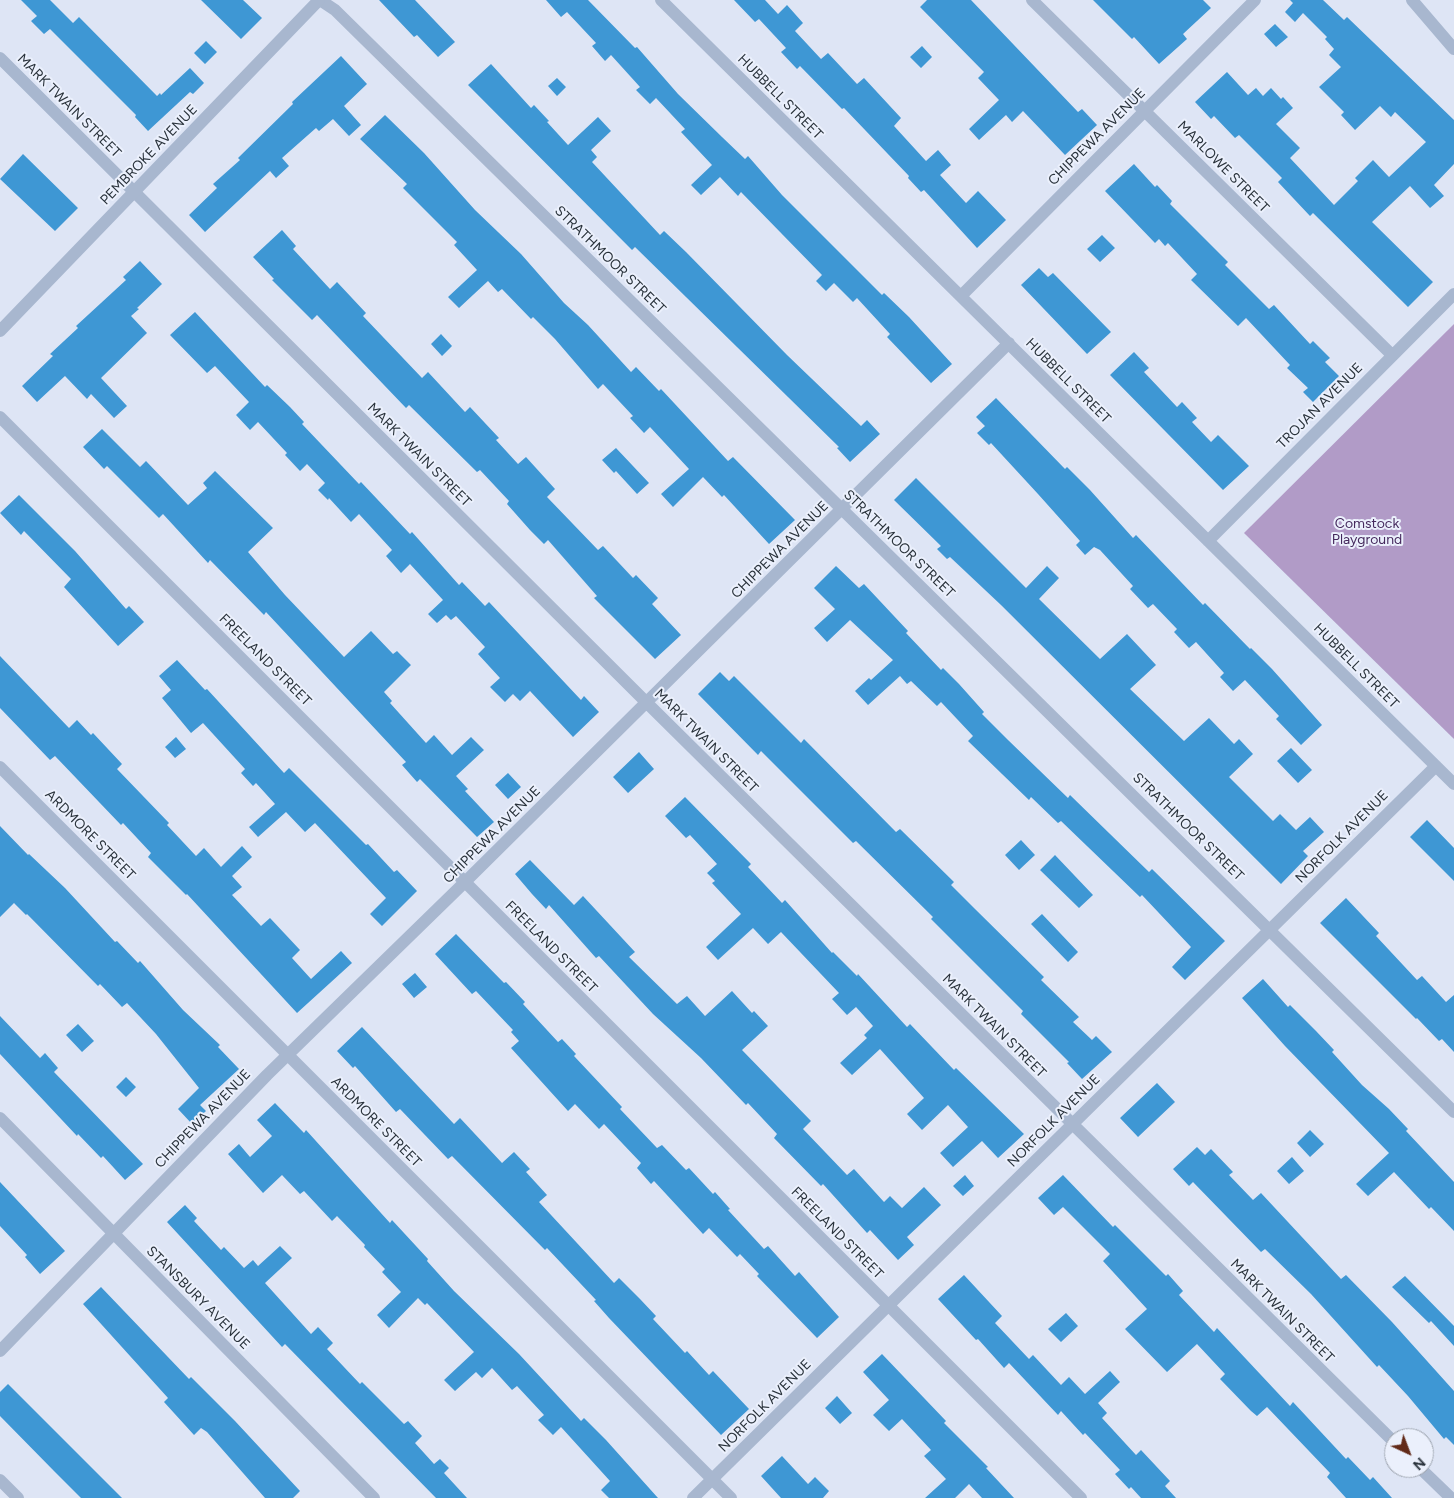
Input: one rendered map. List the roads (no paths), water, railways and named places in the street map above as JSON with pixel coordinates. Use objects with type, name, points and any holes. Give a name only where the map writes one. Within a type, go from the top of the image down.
[{"type":"street","name":"PEMBROKE AVENUE","points":[[0,331],[320,0]]},
{"type":"street","name":"STRATHMOOR STREET","points":[[320,0],[335,10],[1454,1112]]},
{"type":"street","name":"HUBBELL STREET","points":[[661,0],[1454,784]]},
{"type":"street","name":"MARLOWE STREET","points":[[1032,0],[1392,355]]},
{"type":"street","name":"CHIPPEWA AVENUE","points":[[961,296],[1255,0]]},
{"type":"street","points":[[1412,0],[1454,48]]},
{"type":"street","name":"MARK TWAIN STREET","points":[[0,58],[646,703],[1384,1432]]},
{"type":"street","name":"TROJAN AVENUE","points":[[1208,541],[1454,294]]},
{"type":"street","name":"CHIPPEWA AVENUE","points":[[0,1351],[288,1055],[1008,343]]},
{"type":"street","name":"FREELAND STREET","points":[[0,417],[1081,1498]]},
{"type":"street","name":"NORFOLK AVENUE","points":[[693,1498],[1436,766]]},
{"type":"street","name":"ARDMORE STREET","points":[[0,767],[731,1498]]},
{"type":"street","name":"STANSBURY AVENUE","points":[[0,1118],[374,1498]]},
{"type":"street","points":[[1430,1478],[1451,1498]]},
{"type":"street","points":[[0,1480],[18,1498]]},
{"type":"park label","name":"Comstock Playground","points":[[1367,532]]}]
